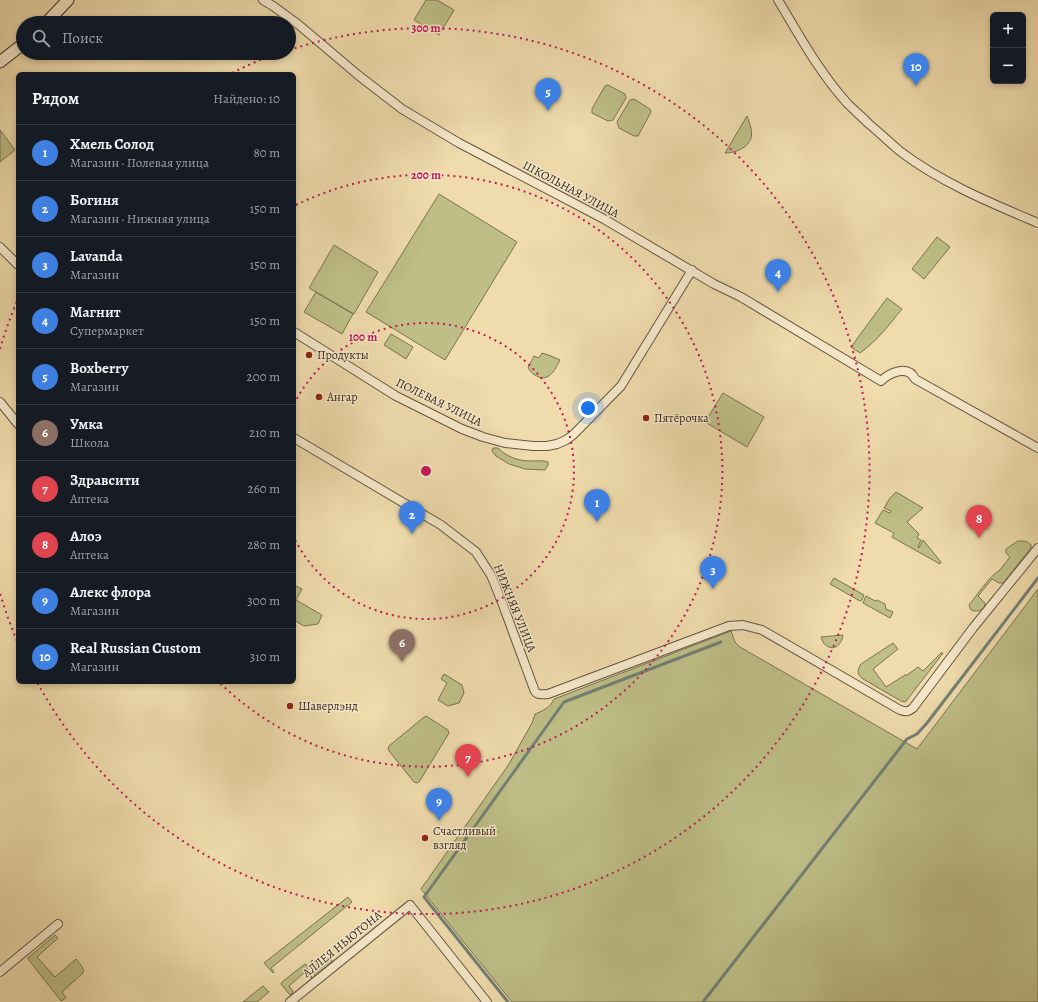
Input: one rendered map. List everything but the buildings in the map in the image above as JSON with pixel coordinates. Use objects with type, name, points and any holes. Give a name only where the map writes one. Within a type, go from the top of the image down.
[{"type":"main road","points":[[53,16],[68,0]]},
{"type":"main road","points":[[0,62],[16,49]]},
{"type":"street","name":"ШКОЛЬНАЯ УЛИЦА","points":[[263,0],[287,16]]},
{"type":"street","points":[[778,0],[813,57],[836,89],[848,103],[901,152],[954,185],[1004,209],[1038,222]]},
{"type":"street","name":"ШКОЛЬНАЯ УЛИЦА","points":[[296,23],[358,75],[402,109],[459,143],[604,219],[714,284],[740,297],[880,381],[889,375],[902,371],[908,371],[912,374],[914,379],[1038,448]]},
{"type":"street","points":[[0,247],[16,263]]},
{"type":"street","name":"ПОЛЕВАЯ УЛИЦА","points":[[296,333],[396,396],[462,429],[505,443],[547,446],[557,444],[574,435],[621,386],[692,270]]},
{"type":"street","points":[[0,402],[16,422]]},
{"type":"street","name":"НИЖНЯЯ УЛИЦА","points":[[296,439],[441,525],[476,552],[491,575],[535,692],[539,695],[548,694],[729,626],[743,626],[762,630],[900,710],[909,712],[973,628],[1038,548]]},
{"type":"street","name":"АЛЛЕЯ НЬЮТОНА","points":[[290,1002],[410,905],[487,1002]]},
{"type":"street","points":[[0,972],[58,924]]},
{"type":"green space","points":[[426,0],[437,0],[454,10],[439,35],[414,20]]},
{"type":"green space","points":[[608,85],[625,94],[626,98],[613,120],[608,121],[592,113],[592,109],[605,86]]},
{"type":"green space","points":[[634,99],[650,109],[651,112],[638,136],[634,136],[619,128],[617,122],[630,100]]},
{"type":"green space","points":[[747,116],[752,132],[749,142],[741,149],[725,153]]},
{"type":"green space","points":[[0,130],[15,150],[0,162]]},
{"type":"green space","points":[[439,194],[517,242],[445,360],[366,312]]},
{"type":"green space","points":[[937,237],[950,247],[924,279],[912,269]]},
{"type":"green space","points":[[334,245],[378,272],[354,314],[309,288]]},
{"type":"green space","points":[[316,292],[353,314],[342,334],[304,312]]},
{"type":"green space","points":[[887,298],[902,309],[878,338],[860,353],[851,347]]},
{"type":"green space","points":[[391,334],[413,347],[406,359],[384,345]]},
{"type":"green space","points":[[542,353],[560,360],[553,372],[544,378],[532,373],[528,368],[534,356],[539,358]]},
{"type":"green space","points":[[723,393],[764,417],[747,447],[705,422]]},
{"type":"green space","points":[[493,448],[498,448],[505,454],[517,459],[526,461],[546,461],[548,462],[548,465],[545,470],[525,469],[509,464],[496,456],[492,451]]},
{"type":"green space","points":[[896,492],[923,508],[907,522],[919,534],[917,538],[921,540],[918,547],[919,548],[923,540],[941,562],[940,564],[892,537],[894,533],[875,523],[883,510],[890,513],[891,511],[884,508]]},
{"type":"green space","points":[[1018,541],[1029,543],[1031,548],[1003,583],[999,583],[992,579],[978,596],[985,603],[984,608],[978,611],[971,610],[969,605],[987,581],[999,571],[1010,557],[1006,553],[1006,549]]},
{"type":"green space","points":[[834,578],[864,595],[862,600],[860,601],[830,584]]},
{"type":"green space","points":[[296,586],[302,589],[296,600]]},
{"type":"green space","points":[[1038,589],[1038,1002],[512,1002],[421,889],[509,764],[532,723],[535,714],[541,712],[551,704],[554,699],[731,631],[735,642],[740,647],[917,749]]},
{"type":"green space","points":[[866,596],[885,604],[886,609],[893,612],[890,618],[863,603]]},
{"type":"green space","points":[[296,600],[322,615],[318,624],[304,626],[296,621]]},
{"type":"green space","points":[[843,635],[839,644],[833,648],[826,645],[821,637]]},
{"type":"green space","points":[[893,643],[898,649],[873,669],[886,687],[918,667],[923,671],[941,653],[943,653],[905,702],[863,679],[858,672],[861,664]]},
{"type":"green space","points":[[444,674],[462,685],[464,693],[459,703],[448,706],[438,700],[447,683],[441,679]]},
{"type":"green space","points":[[426,716],[448,730],[449,733],[417,783],[414,782],[388,748]]},
{"type":"green space","points":[[348,897],[352,902],[271,968],[274,972],[273,973],[264,963]]},
{"type":"green space","points":[[55,935],[58,938],[37,957],[55,977],[76,959],[83,969],[83,973],[62,992],[66,998],[61,1001],[28,959]]},
{"type":"green space","points":[[329,957],[332,960],[331,963],[315,976],[311,968],[312,960],[318,966]]},
{"type":"green space","points":[[305,964],[307,965],[308,971],[312,977],[311,978],[305,972],[289,986],[293,991],[290,995],[281,984]]},
{"type":"green space","points":[[263,986],[269,992],[257,1002],[243,1002]]},
{"type":"waterway","points":[[703,1002],[907,739],[917,734],[927,723],[1038,578]]},
{"type":"waterway","points":[[508,1002],[424,897],[564,702],[721,642]]},
{"type":"place","name":"Real Russian Custom","points":[[916,86]]},
{"type":"place","name":"Boxberry","points":[[548,111]]},
{"type":"place","name":"Магнит","points":[[778,292]]},
{"type":"place","name":"Продукты","points":[[309,355]]},
{"type":"place","name":"Ангар","points":[[319,397]]},
{"type":"place","name":"Пятёрочка","points":[[646,418]]},
{"type":"place","name":"Хмель Солод","points":[[597,522]]},
{"type":"place","name":"Богиня","points":[[412,534]]},
{"type":"place","name":"Алоэ","points":[[979,538]]},
{"type":"place","name":"Lavanda","points":[[713,589]]},
{"type":"place","name":"Умка","points":[[402,662]]},
{"type":"place","name":"Шаверлэнд","points":[[290,706]]},
{"type":"place","name":"Здравсити","points":[[468,777]]},
{"type":"place","name":"Алекс флора","points":[[439,821]]},
{"type":"place","name":"Счастливый взгляд","points":[[425,838]]}]
